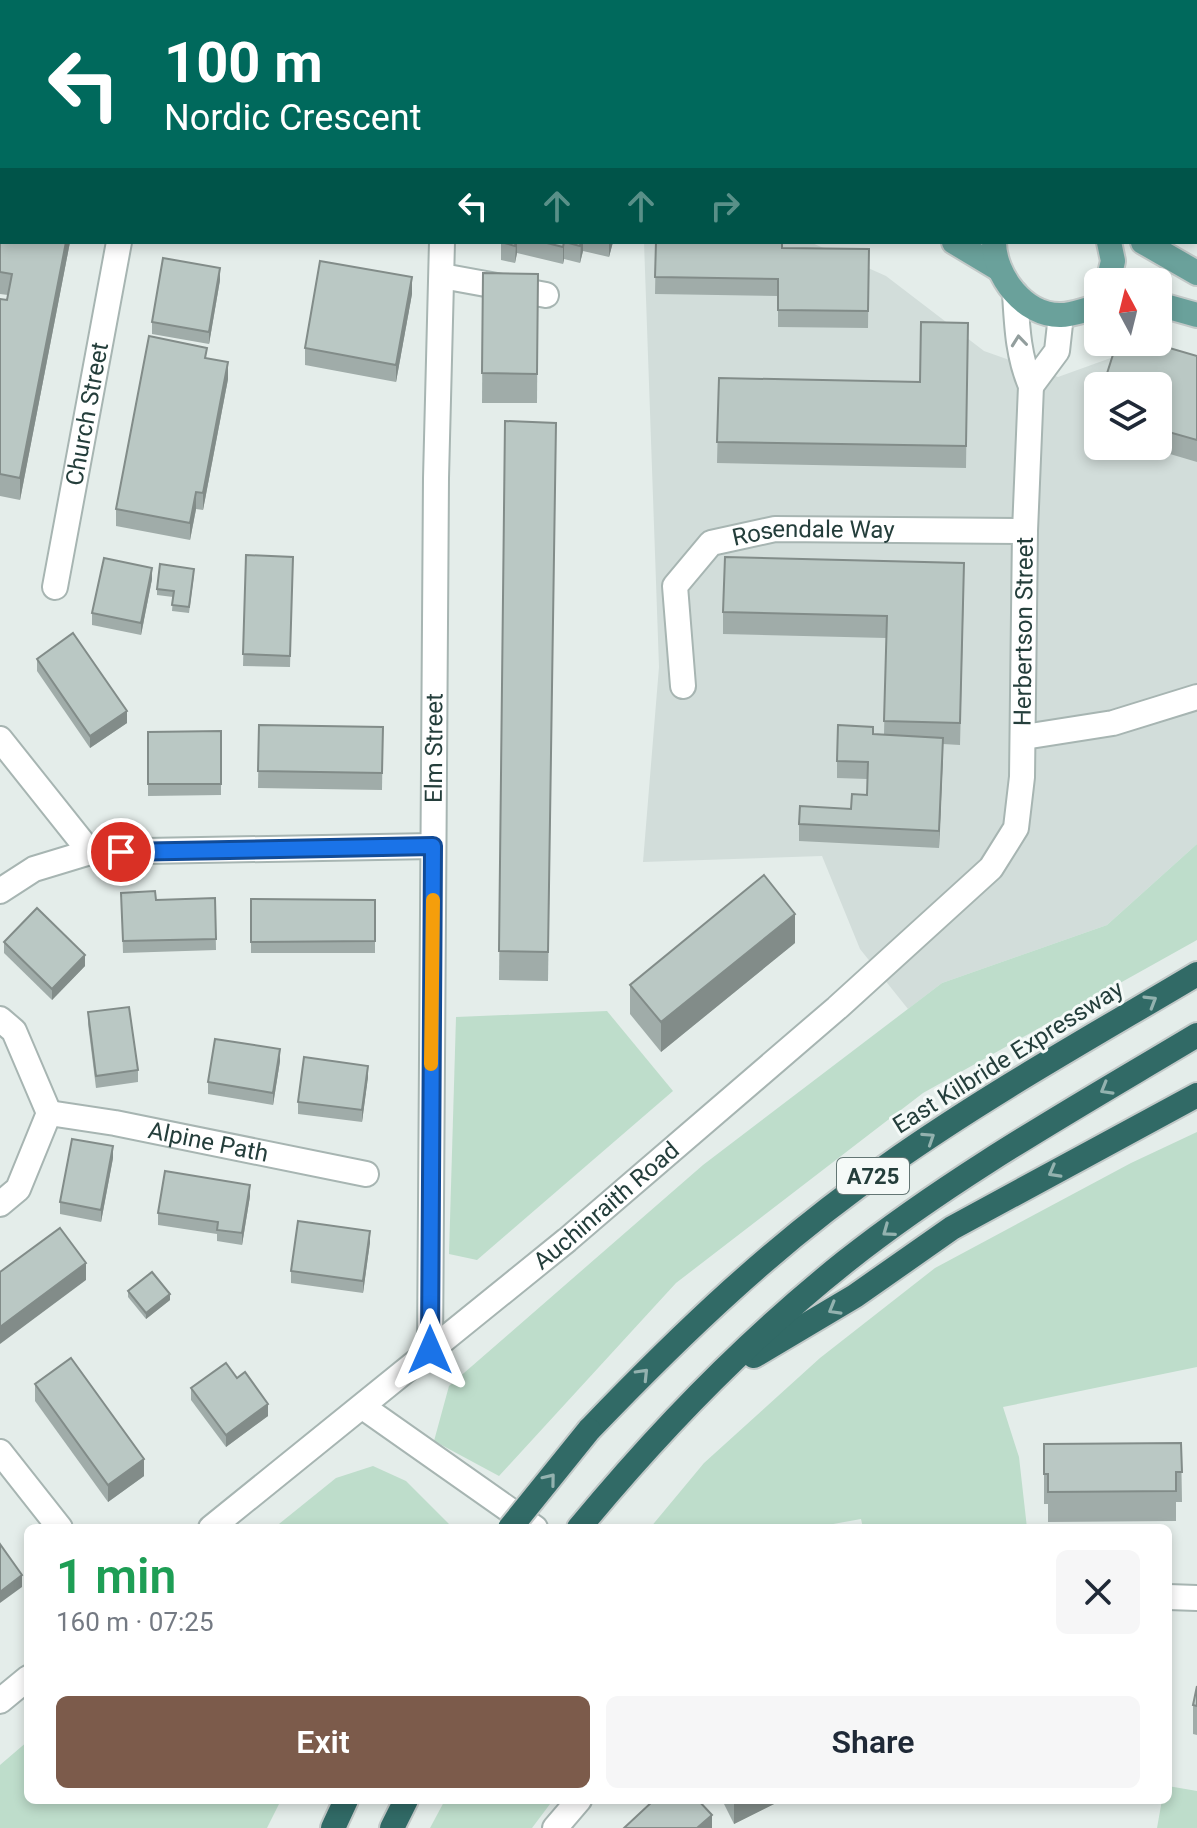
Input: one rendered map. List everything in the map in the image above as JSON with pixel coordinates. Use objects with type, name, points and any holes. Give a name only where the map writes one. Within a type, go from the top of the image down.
[{"type":"highway","name":"East Kilbride Expressway","points":[[513,1524],[589,1430],[712,1306],[812,1221],[887,1165],[1005,1088],[1197,974]]},
{"type":"highway","name":"A725","points":[[582,1524],[633,1462],[710,1381],[846,1262],[919,1208],[1061,1115],[1197,1035]]},
{"type":"highway","name":"A725","points":[[710,1381],[855,1296],[952,1228],[1197,1095]]},
{"type":"highway","points":[[333,1828],[344,1804]]},
{"type":"highway","points":[[392,1828],[404,1804]]},
{"type":"main road","points":[[957,244],[999,269]]},
{"type":"main road","points":[[994,244],[999,269],[1015,293],[1029,305],[1078,311]]},
{"type":"main road","points":[[1109,244],[1111,268]]},
{"type":"main road","points":[[1146,244],[1197,273]]},
{"type":"main road","points":[[1172,308],[1197,315]]},
{"type":"street","name":"Church Street","points":[[55,587],[119,244]]},
{"type":"street","name":"Elm Street","points":[[430,1350],[436,478],[442,244]]},
{"type":"street","points":[[442,276],[546,295]]},
{"type":"street","name":"Herbertson Street","points":[[991,868],[1016,828],[1024,737],[1025,531],[1031,386],[1019,351],[1015,293]]},
{"type":"street","points":[[1031,386],[1057,351],[1078,311]]},
{"type":"street","name":"Rosendale Way","points":[[683,686],[675,586],[711,543],[775,529],[1025,531]]},
{"type":"street","points":[[1024,737],[1113,723],[1197,697]]},
{"type":"street","points":[[0,739],[90,852]]},
{"type":"street","points":[[0,891],[34,869],[90,852],[433,846]]},
{"type":"street","name":"Auchinraith Road","points":[[216,1524],[579,1230],[825,1018],[991,868]]},
{"type":"street","points":[[0,1019],[14,1031],[49,1113],[18,1189],[0,1204]]},
{"type":"street","name":"Alpine Path","points":[[49,1113],[115,1123],[366,1174]]},
{"type":"street","points":[[363,1407],[529,1524]]},
{"type":"street","points":[[0,1452],[57,1524]]},
{"type":"street","points":[[1172,1597],[1197,1598]]},
{"type":"street","points":[[0,1701],[24,1681]]},
{"type":"street","points":[[555,1828],[576,1804]]},
{"type":"shaded area","points":[[644,244],[814,244],[886,276],[984,351],[1058,377],[1116,356],[1197,368],[1197,844],[1107,925],[942,983],[908,1009],[860,949],[822,856],[643,862],[659,667]]},
{"type":"green space","points":[[1197,844],[1197,940],[923,1093],[676,1283],[499,1476],[434,1441],[449,1386],[703,1165],[942,983],[1107,925]]},
{"type":"green space","points":[[607,1011],[673,1091],[477,1260],[449,1254],[456,1017]]},
{"type":"green space","points":[[1197,1132],[1197,1367],[1003,1407],[1019,1457],[1027,1524],[862,1524],[861,1519],[833,1524],[653,1524],[704,1463],[820,1358],[935,1268],[1131,1163]]},
{"type":"green space","points":[[373,1466],[406,1481],[449,1524],[279,1524],[336,1478]]},
{"type":"green space","points":[[24,1744],[24,1804],[279,1804],[267,1828],[0,1828],[0,1765]]},
{"type":"green space","points":[[1172,1787],[1197,1791],[1197,1828],[1157,1828],[1161,1804],[1172,1804]]},
{"type":"green space","points":[[443,1804],[550,1804],[532,1828],[430,1828]]},
{"type":"building","points":[[0,244],[66,244],[20,478],[0,474],[0,299],[7,300],[12,274],[0,272]]},
{"type":"building","points":[[656,244],[782,244],[782,248],[869,249],[868,311],[778,310],[778,279],[655,277]]},
{"type":"building","points":[[163,258],[220,268],[209,332],[152,322]]},
{"type":"building","points":[[320,261],[412,277],[396,365],[305,348]]},
{"type":"building","points":[[483,273],[538,274],[537,374],[482,373]]},
{"type":"building","points":[[921,322],[968,323],[966,446],[717,442],[719,378],[920,382]]},
{"type":"building","points":[[149,336],[207,348],[205,358],[228,362],[203,493],[196,492],[190,523],[116,509]]},
{"type":"building","points":[[1172,349],[1197,356],[1197,440],[1172,433],[1172,372],[1107,372],[1113,356],[1172,356]]},
{"type":"building","points":[[505,421],[556,423],[548,952],[499,951]]},
{"type":"building","points":[[246,555],[293,557],[290,656],[243,654]]},
{"type":"building","points":[[725,557],[964,563],[960,723],[884,721],[887,616],[723,612]]},
{"type":"building","points":[[104,558],[152,568],[141,623],[92,613]]},
{"type":"building","points":[[160,564],[194,569],[189,607],[172,605],[174,591],[157,589]]},
{"type":"building","points":[[73,633],[127,711],[90,736],[37,659]]},
{"type":"building","points":[[259,725],[383,727],[382,773],[258,771]]},
{"type":"building","points":[[838,725],[873,727],[873,734],[943,738],[939,831],[799,824],[800,806],[851,809],[852,794],[867,795],[868,762],[837,761]]},
{"type":"building","points":[[221,731],[221,784],[148,784],[148,732]]},
{"type":"building","points":[[764,875],[795,914],[661,1022],[630,985]]},
{"type":"building","points":[[155,891],[156,900],[215,898],[216,939],[123,941],[121,893]]},
{"type":"building","points":[[251,899],[375,900],[375,941],[251,942]]},
{"type":"building","points":[[37,908],[85,955],[52,989],[4,942]]},
{"type":"building","points":[[129,1007],[138,1070],[96,1076],[88,1012]]},
{"type":"building","points":[[215,1039],[280,1049],[273,1093],[208,1082]]},
{"type":"building","points":[[304,1057],[368,1066],[362,1110],[298,1102]]},
{"type":"building","points":[[72,1139],[113,1146],[101,1210],[60,1202]]},
{"type":"building","points":[[165,1171],[250,1185],[242,1233],[217,1230],[218,1222],[158,1213]]},
{"type":"building","points":[[298,1221],[370,1231],[363,1281],[291,1271]]},
{"type":"building","points":[[60,1228],[86,1263],[0,1327],[0,1272]]},
{"type":"building","points":[[152,1272],[170,1294],[146,1313],[128,1291]]},
{"type":"building","points":[[71,1358],[144,1459],[108,1485],[35,1384]]},
{"type":"building","points":[[226,1363],[237,1378],[245,1372],[268,1404],[226,1435],[191,1388]]},
{"type":"building","points":[[1181,1443],[1182,1472],[1176,1472],[1176,1491],[1048,1492],[1048,1474],[1044,1474],[1044,1444]]},
{"type":"building","points":[[0,1544],[22,1575],[0,1592]]},
{"type":"building","points":[[650,1804],[702,1804],[712,1815],[697,1828],[624,1828]]},
{"type":"slow traffic","points":[[431,1064],[433,900]]},
{"type":"route","points":[[121,852],[433,846],[430,1350]]}]
